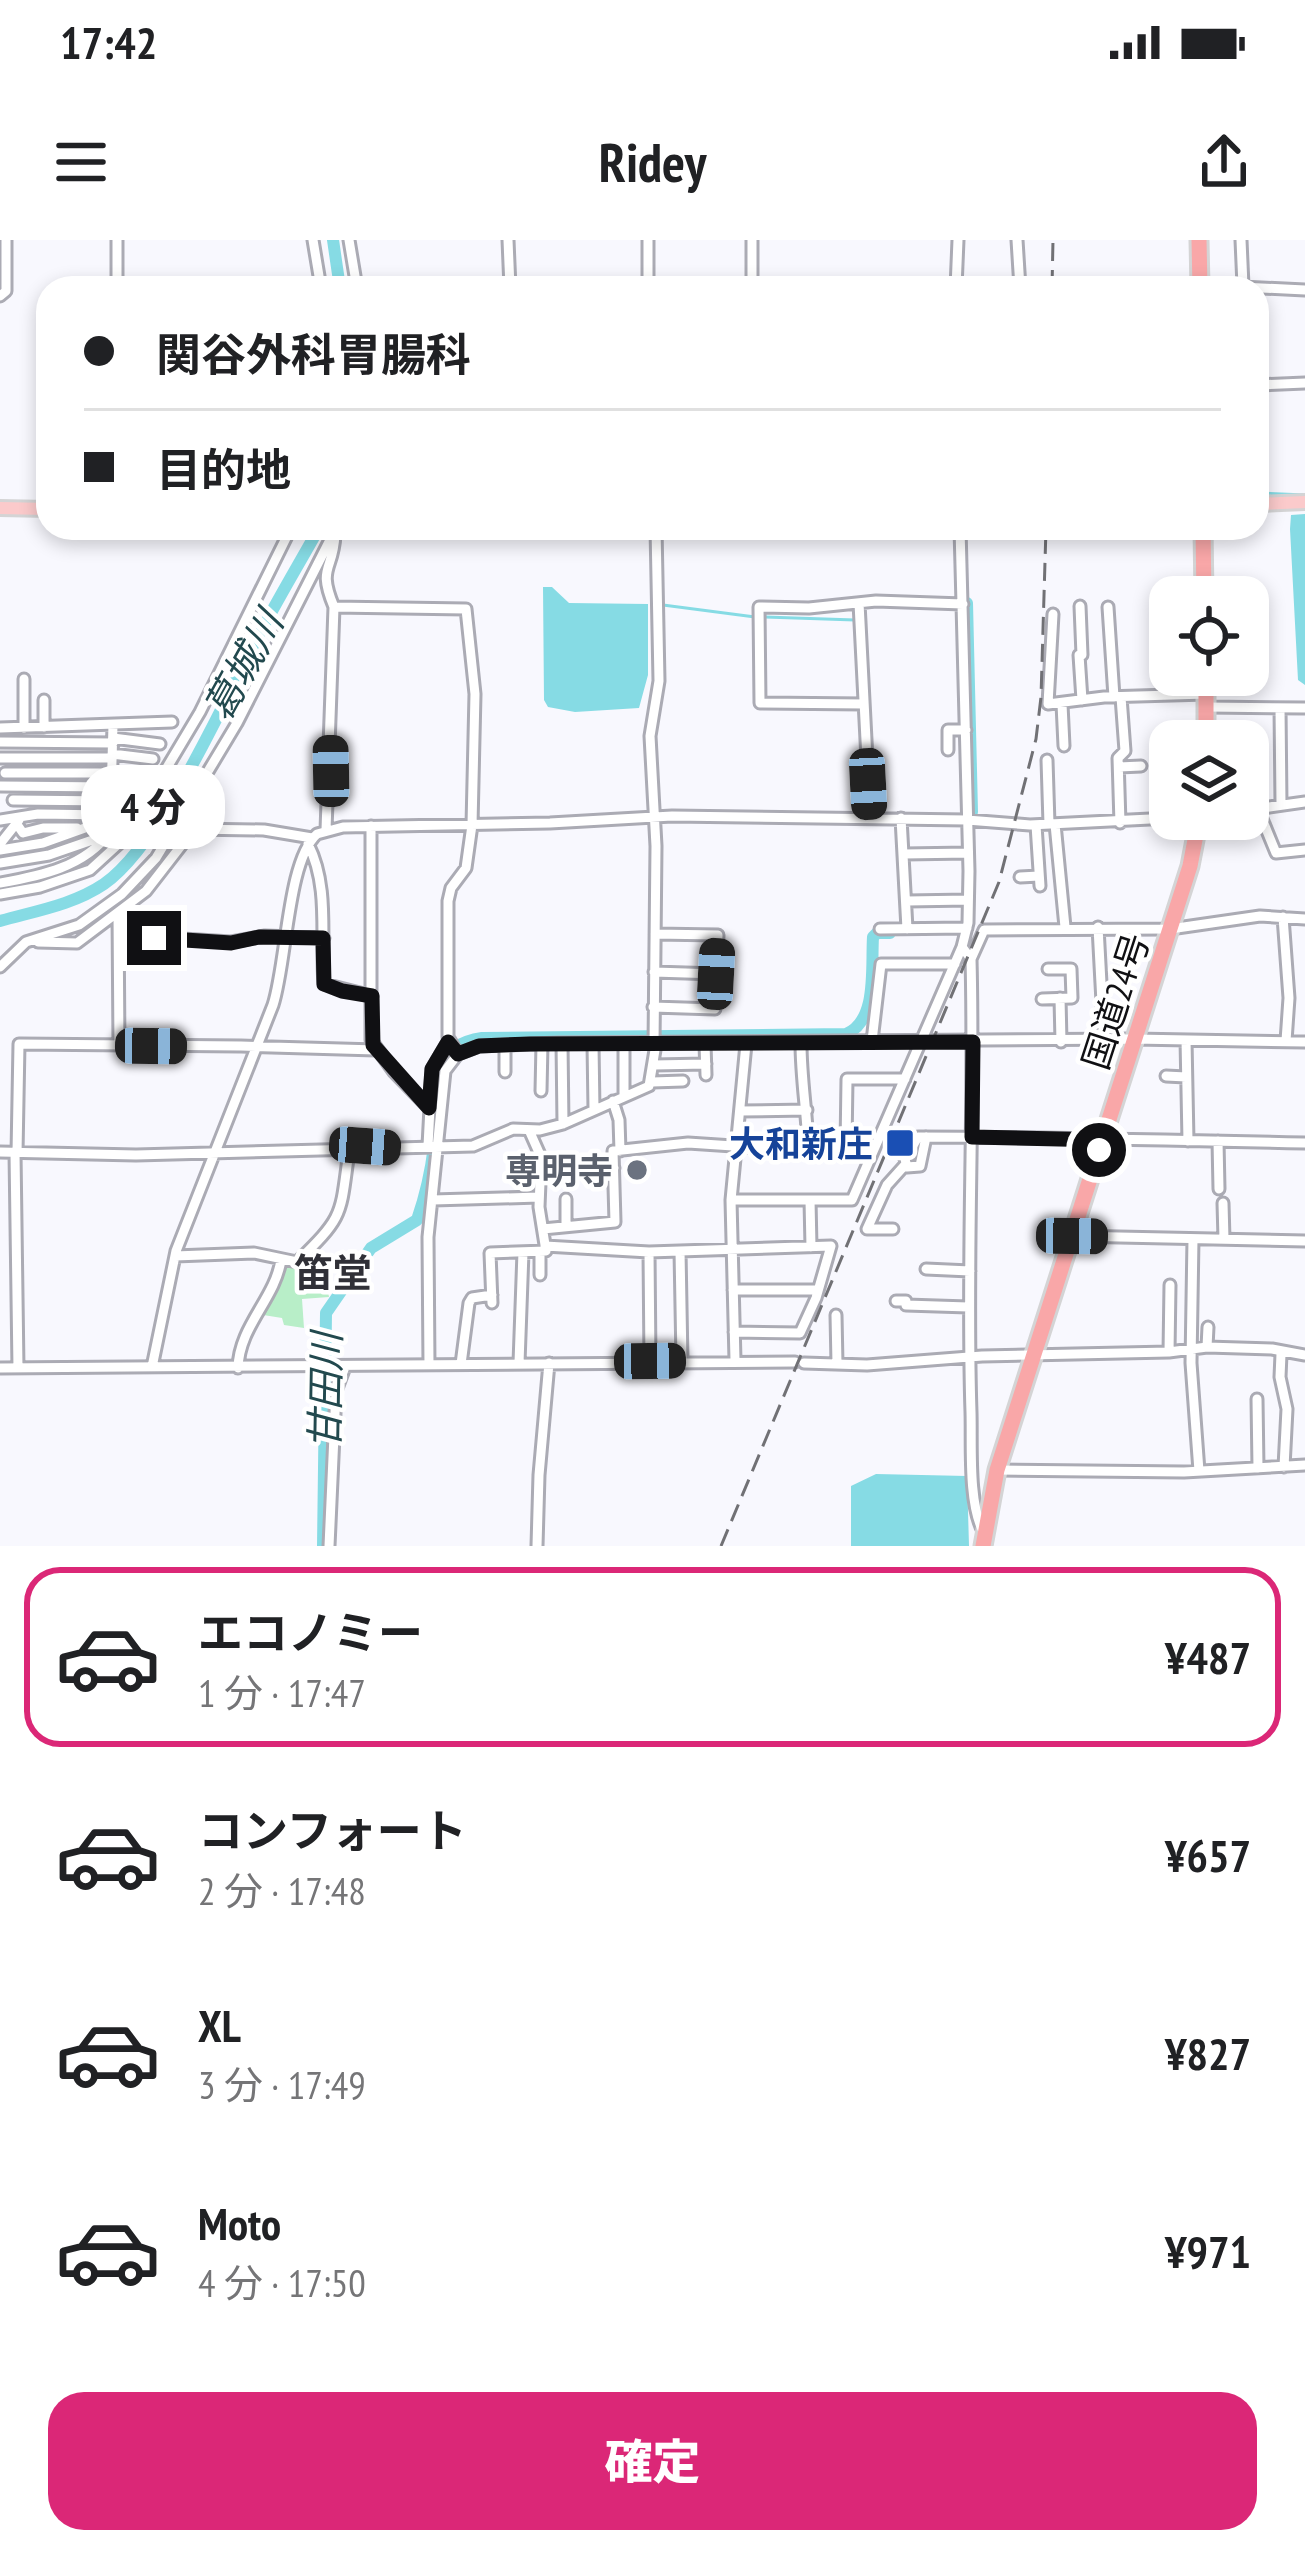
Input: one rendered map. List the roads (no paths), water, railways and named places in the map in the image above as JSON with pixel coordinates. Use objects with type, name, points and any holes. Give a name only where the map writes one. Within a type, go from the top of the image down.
[{"type":"highway","points":[[1199,240],[1200,276]]},
{"type":"highway","points":[[1203,540],[1204,576]]},
{"type":"highway","points":[[1206,696],[1206,720]]},
{"type":"highway","name":"国道24号","points":[[984,1539],[997,1470],[1195,840]]},
{"type":"main road","points":[[1269,504],[1305,502]]},
{"type":"main road","points":[[0,508],[36,508]]},
{"type":"street","points":[[0,296],[6,291],[6,240]]},
{"type":"street","points":[[117,240],[117,276]]},
{"type":"street","points":[[314,240],[319,276]]},
{"type":"street","points":[[350,240],[355,276]]},
{"type":"street","points":[[508,240],[510,276]]},
{"type":"street","points":[[648,240],[648,276]]},
{"type":"street","points":[[752,240],[752,276]]},
{"type":"street","points":[[956,276],[958,240]]},
{"type":"street","points":[[1017,240],[1019,276]]},
{"type":"street","points":[[1241,240],[1243,276]]},
{"type":"street","points":[[1269,288],[1305,290]]},
{"type":"street","points":[[1269,384],[1305,383]]},
{"type":"street","points":[[0,894],[90,870],[125,838],[200,712],[284,540]]},
{"type":"street","points":[[0,967],[26,942],[79,925],[134,884],[169,838],[236,723],[329,540]]},
{"type":"street","points":[[326,830],[334,608],[325,591],[324,574],[335,540]]},
{"type":"street","points":[[652,1082],[655,934],[650,736],[659,681],[656,540]]},
{"type":"street","points":[[730,1200],[852,1200],[962,947],[968,853],[960,540]]},
{"type":"street","points":[[865,704],[760,704],[759,607],[963,604]]},
{"type":"street","points":[[859,606],[869,818]]},
{"type":"street","points":[[1081,607],[1082,700]]},
{"type":"street","points":[[1108,607],[1125,751],[1118,758],[1120,823]]},
{"type":"street","points":[[334,608],[466,609],[475,694],[472,825],[468,861],[448,901],[453,1048],[434,1146],[428,1246],[429,1365]]},
{"type":"street","points":[[1053,614],[1048,704],[1117,697],[1305,708]]},
{"type":"street","points":[[1052,657],[1083,655]]},
{"type":"street","points":[[24,679],[24,728]]},
{"type":"street","points":[[44,700],[44,727]]},
{"type":"street","points":[[1062,704],[1064,746]]},
{"type":"street","points":[[1280,708],[1281,804]]},
{"type":"street","points":[[0,728],[172,722]]},
{"type":"street","points":[[0,883],[85,857],[107,836],[113,725]]},
{"type":"street","points":[[947,750],[947,730],[966,730]]},
{"type":"street","points":[[0,742],[64,743],[133,800]]},
{"type":"street","points":[[64,743],[64,758]]},
{"type":"street","points":[[0,845],[40,843],[83,829],[111,781],[160,744]]},
{"type":"street","points":[[2,767],[64,758],[111,781],[126,814]]},
{"type":"street","points":[[0,820],[18,819],[153,759]]},
{"type":"street","points":[[1047,760],[1065,925]]},
{"type":"street","points":[[1118,767],[1141,766]]},
{"type":"street","points":[[2,767],[140,787]]},
{"type":"street","points":[[2,767],[23,833],[83,829]]},
{"type":"street","points":[[54,772],[54,786]]},
{"type":"street","points":[[0,801],[146,774]]},
{"type":"street","points":[[26,942],[77,943],[159,877],[190,829],[204,776]]},
{"type":"street","points":[[5,786],[111,781]]},
{"type":"street","points":[[1269,807],[1305,802]]},
{"type":"street","points":[[152,1367],[175,1256],[278,988],[300,860],[310,841],[326,830],[654,817],[901,818],[1036,825],[1149,820]]},
{"type":"street","points":[[901,818],[907,929]]},
{"type":"street","points":[[0,845],[18,819]]},
{"type":"street","points":[[1020,877],[1040,881],[1036,825]]},
{"type":"street","points":[[371,826],[370,1032],[376,1050],[429,1108]]},
{"type":"street","points":[[190,829],[279,831],[310,841]]},
{"type":"street","points":[[34,830],[58,868]]},
{"type":"street","points":[[0,863],[49,855],[107,836]]},
{"type":"street","points":[[1269,840],[1276,854],[1305,850]]},
{"type":"street","points":[[310,841],[317,870],[324,984],[372,996]]},
{"type":"street","points":[[904,854],[968,853]]},
{"type":"street","points":[[907,901],[968,900]]},
{"type":"street","points":[[118,913],[119,1046]]},
{"type":"street","points":[[984,1539],[972,1461],[968,1307],[971,958],[984,930],[1065,925],[1170,929],[1259,916],[1305,919]]},
{"type":"street","points":[[1282,917],[1286,1041]]},
{"type":"street","points":[[1098,928],[1104,1040]]},
{"type":"street","points":[[880,929],[966,931]]},
{"type":"street","points":[[653,1007],[715,1009],[718,935],[655,934]]},
{"type":"street","points":[[119,935],[231,943],[259,937],[323,938]]},
{"type":"street","points":[[962,947],[971,958]]},
{"type":"street","points":[[872,1041],[881,964],[955,964]]},
{"type":"street","points":[[1042,998],[1072,998],[1071,969],[1048,969]]},
{"type":"street","points":[[654,971],[716,974]]},
{"type":"street","points":[[1060,998],[1061,1042]]},
{"type":"street","points":[[1186,1040],[1189,1141]]},
{"type":"street","points":[[434,1146],[429,1108],[432,1069],[453,1048],[654,1041],[1305,1042]]},
{"type":"street","points":[[562,1043],[563,1124]]},
{"type":"street","points":[[801,1043],[808,1147]]},
{"type":"street","points":[[18,1368],[19,1044],[278,1049],[311,1045],[376,1050]]},
{"type":"street","points":[[541,1090],[542,1044]]},
{"type":"street","points":[[593,1044],[593,1110]]},
{"type":"street","points":[[624,1044],[624,1095]]},
{"type":"street","points":[[654,1065],[706,1069],[706,1044]]},
{"type":"street","points":[[735,1360],[730,1200],[746,1044]]},
{"type":"street","points":[[505,1045],[505,1072]]},
{"type":"street","points":[[1166,1076],[1186,1077]]},
{"type":"street","points":[[846,1146],[847,1079],[905,1078]]},
{"type":"street","points":[[0,1152],[350,1151],[359,1146],[420,1150],[480,1145],[497,1133],[563,1124],[652,1082],[683,1081]]},
{"type":"street","points":[[613,1101],[620,1151]]},
{"type":"street","points":[[740,1111],[807,1110]]},
{"type":"street","points":[[529,1130],[540,1153],[540,1275]]},
{"type":"street","points":[[893,1229],[867,1229],[887,1185],[905,1166],[920,1166],[926,1137],[1305,1142]]},
{"type":"street","points":[[1219,1141],[1219,1189]]},
{"type":"street","points":[[543,1229],[615,1222],[613,1151],[688,1143],[738,1148],[874,1146]]},
{"type":"street","points":[[175,1256],[254,1253],[297,1262],[331,1230],[341,1204],[350,1151]]},
{"type":"street","points":[[541,1171],[614,1168]]},
{"type":"street","points":[[433,1200],[539,1197]]},
{"type":"street","points":[[566,1199],[566,1225]]},
{"type":"street","points":[[810,1200],[811,1246]]},
{"type":"street","points":[[1223,1203],[1224,1239]]},
{"type":"street","points":[[1072,1236],[1305,1241]]},
{"type":"street","points":[[1193,1239],[1192,1348],[1199,1471]]},
{"type":"street","points":[[461,1364],[469,1303],[472,1298],[492,1299],[490,1253],[831,1246],[800,1333],[734,1332]]},
{"type":"street","points":[[680,1251],[682,1360]]},
{"type":"street","points":[[519,1363],[523,1252]]},
{"type":"street","points":[[649,1252],[650,1361]]},
{"type":"street","points":[[238,1368],[238,1356],[254,1316],[277,1282],[281,1260]]},
{"type":"street","points":[[926,1269],[970,1271]]},
{"type":"street","points":[[1169,1352],[1170,1285]]},
{"type":"street","points":[[734,1290],[818,1290]]},
{"type":"street","points":[[896,1301],[968,1307]]},
{"type":"street","points":[[836,1315],[836,1364]]},
{"type":"street","points":[[1207,1347],[1208,1327]]},
{"type":"street","points":[[0,1368],[682,1360],[836,1364],[1207,1347],[1305,1355]]},
{"type":"street","points":[[1281,1354],[1287,1408],[1284,1467]]},
{"type":"street","points":[[537,1546],[538,1475],[549,1363]]},
{"type":"street","points":[[329,1546],[336,1391],[345,1367]]},
{"type":"street","points":[[1257,1399],[1258,1468]]},
{"type":"street","points":[[1287,1408],[1305,1410]]},
{"type":"street","points":[[997,1470],[1199,1471],[1305,1465]]},
{"type":"water","points":[[1305,514],[1305,685],[1298,680],[1290,529],[1291,515]]},
{"type":"water","points":[[543,587],[552,587],[569,603],[648,604],[648,675],[639,708],[575,712],[548,707],[544,700]]},
{"type":"water","points":[[876,1474],[967,1476],[969,1546],[851,1546],[851,1486]]},
{"type":"waterway","name":"葛城川","points":[[333,240],[338,276]]},
{"type":"waterway","points":[[1269,494],[1305,495]]},
{"type":"waterway","name":"葛城川","points":[[0,921],[92,891],[124,866],[145,841],[184,780],[312,540]]},
{"type":"waterway","points":[[965,542],[967,603]]},
{"type":"waterway","name":"甘田川","points":[[967,603],[972,812]]},
{"type":"waterway","points":[[663,605],[755,617]]},
{"type":"waterway","points":[[765,617],[855,620],[855,612]]},
{"type":"waterway","points":[[1118,925],[1158,924]]},
{"type":"waterway","points":[[1070,925],[1096,925]]},
{"type":"waterway","name":"甘田川","points":[[323,1546],[326,1313],[371,1248],[417,1220],[433,1155],[437,1078],[450,1052],[482,1038],[846,1034],[868,1006],[873,937],[890,933]]},
{"type":"railway","points":[[1052,276],[1053,240]]},
{"type":"railway","points":[[721,1546],[999,882],[1036,739],[1046,540]]},
{"type":"place","name":"大和新庄","points":[[900,1143]]},
{"type":"place","name":"専明寺","points":[[637,1170]]},
{"type":"district","name":"笛堂","points":[[333,1272]]}]
